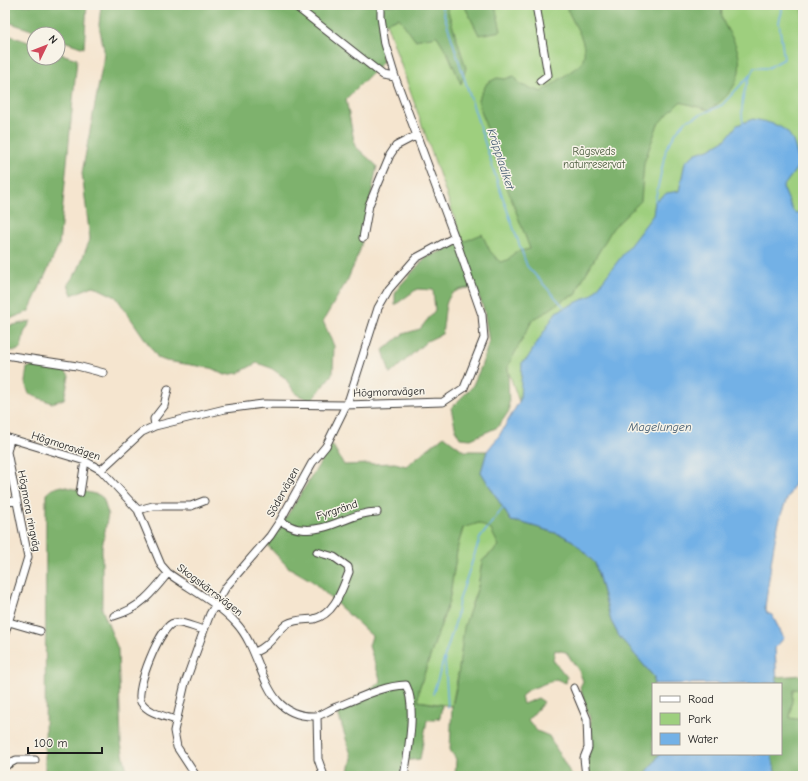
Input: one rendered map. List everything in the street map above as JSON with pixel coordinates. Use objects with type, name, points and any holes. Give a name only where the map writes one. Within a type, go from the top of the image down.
[{"type":"street","points":[[294,5],[383,75],[394,76]]},
{"type":"street","name":"Högmoravägen","points":[[7,438],[85,461],[101,470],[137,435],[155,426],[244,405],[345,405],[443,402],[464,388],[484,338],[482,315],[455,237],[394,76],[385,44],[381,17],[381,5]]},
{"type":"street","points":[[536,5],[548,75],[540,80]]},
{"type":"street","points":[[362,238],[369,205],[376,194],[390,155],[396,146],[417,135]]},
{"type":"street","name":"Södervägen","points":[[196,776],[177,747],[174,731],[190,670],[204,630],[215,606],[234,576],[266,540],[280,521],[312,463],[326,446],[345,405],[362,360],[378,308],[389,289],[416,258],[455,237]]},
{"type":"street","points":[[5,355],[77,366],[104,373]]},
{"type":"street","points":[[155,426],[154,419],[164,406],[168,389]]},
{"type":"street","name":"Högmora ringväg","points":[[5,633],[28,557],[7,452],[7,438]]},
{"type":"street","points":[[80,493],[85,461]]},
{"type":"street","name":"Skogskärrsvägen","points":[[101,470],[138,510],[161,565],[168,573],[215,606],[242,629],[255,652],[270,689],[280,704],[294,714],[317,716],[377,691],[395,686],[406,686],[410,692],[410,739],[404,776]]},
{"type":"street","points":[[5,502],[17,501]]},
{"type":"street","points":[[138,510],[153,506],[191,506],[204,501]]},
{"type":"street","name":"Fyrgränd","points":[[280,521],[294,528],[311,530],[367,512],[377,512]]},
{"type":"street","points":[[255,652],[268,645],[288,624],[297,620],[322,616],[335,605],[349,572],[348,567],[334,557],[317,552]]},
{"type":"street","points":[[114,616],[130,611],[147,599],[168,573]]},
{"type":"street","points":[[9,622],[40,631]]},
{"type":"street","points":[[176,720],[146,708],[140,701],[139,690],[151,653],[169,625],[175,622],[204,630]]},
{"type":"street","points":[[574,688],[587,719],[588,748],[584,758],[586,776]]},
{"type":"street","points":[[317,716],[318,759],[324,776]]},
{"type":"street","points":[[5,766],[16,760],[35,760]]},
{"type":"green space","points":[[5,5],[87,5],[84,48],[66,42],[66,26],[26,26],[26,28],[5,21]]},
{"type":"green space","points":[[101,5],[446,5],[466,68],[461,84],[448,54],[437,36],[415,40],[399,18],[379,25],[383,62],[346,99],[355,146],[377,166],[360,250],[348,279],[323,321],[334,346],[333,373],[311,401],[296,394],[285,378],[271,368],[257,363],[238,373],[225,375],[211,368],[166,361],[158,358],[116,297],[93,286],[72,295],[68,284],[78,270],[90,239],[82,173],[103,62],[104,50],[99,25]]},
{"type":"green space","name":"Rågsveds naturreservat","points":[[380,5],[803,5],[803,219],[523,413]]},
{"type":"green space","points":[[464,5],[495,5],[501,31],[479,35]]},
{"type":"green space","points":[[566,5],[722,5],[723,20],[737,50],[739,71],[737,80],[726,96],[709,110],[680,102],[658,124],[644,163],[641,201],[613,228],[581,282],[576,295],[564,300],[533,319],[508,366],[509,411],[498,427],[471,439],[460,438],[456,431],[451,408],[472,387],[481,367],[489,342],[484,310],[476,288],[456,291],[451,295],[445,308],[442,334],[427,341],[390,374],[383,350],[403,334],[420,329],[435,310],[433,290],[417,289],[395,305],[395,294],[398,288],[425,258],[482,234],[490,251],[500,262],[508,260],[515,252],[530,249],[493,150],[478,100],[487,83],[497,78],[505,79],[514,76],[521,85],[542,92],[581,64],[584,57],[583,42]]},
{"type":"green space","points":[[5,34],[26,41],[26,66],[66,66],[66,56],[77,59],[59,245],[29,311],[5,321]]},
{"type":"green space","points":[[31,321],[24,333],[21,348],[16,351],[5,350],[5,327]]},
{"type":"green space","points":[[37,364],[61,365],[69,376],[64,399],[52,403],[29,394],[25,382],[27,368]]},
{"type":"green space","points":[[444,436],[464,451],[487,451],[481,472],[511,521],[523,523],[562,535],[573,541],[595,563],[611,621],[619,636],[654,677],[653,683],[652,683],[652,755],[659,755],[644,776],[589,776],[588,757],[592,738],[590,719],[580,687],[583,681],[579,671],[566,652],[555,650],[553,660],[567,677],[566,683],[556,679],[526,691],[521,697],[523,704],[538,698],[544,702],[528,720],[537,731],[549,736],[572,776],[455,776],[456,759],[450,750],[452,706],[457,684],[464,627],[478,587],[482,561],[499,546],[491,530],[479,523],[463,528],[458,545],[449,601],[419,689],[418,701],[442,705],[440,718],[427,720],[420,759],[403,761],[401,776],[348,776],[352,758],[337,710],[381,682],[369,646],[372,636],[312,581],[288,567],[268,546],[332,444],[344,465],[395,463],[406,466]]},
{"type":"green space","points":[[481,472],[511,521],[499,546],[482,561],[478,587],[471,606],[452,706],[418,701],[419,689],[449,601],[458,545]]},
{"type":"green space","points":[[62,486],[99,495],[103,498],[108,514],[102,547],[102,609],[118,649],[121,744],[128,776],[45,776],[46,494],[52,489]]},
{"type":"green space","points":[[803,675],[803,690],[793,689],[790,718],[803,720],[803,776],[776,776],[771,755],[782,755],[782,683],[777,683],[776,677]]},
{"type":"green space","points":[[793,689],[803,690],[803,720],[790,719]]},
{"type":"water","name":"Magelungen","points":[[753,119],[774,124],[781,128],[791,137],[799,165],[783,187],[793,211],[796,213],[803,212],[803,460],[783,508],[778,526],[773,549],[765,607],[767,613],[772,615],[784,638],[775,648],[777,683],[654,683],[654,677],[619,636],[611,621],[595,563],[573,541],[562,535],[523,523],[511,521],[481,472],[487,451],[499,436],[520,400],[522,362],[527,359],[556,312],[592,295],[653,215],[655,201],[667,193],[679,191],[685,162],[696,153],[709,149],[726,139],[737,125]]},
{"type":"water","points":[[659,755],[771,755],[776,776],[644,776]]},
{"type":"waterway","name":"Kräppladiket","points":[[441,5],[499,187],[527,266],[564,307]]},
{"type":"waterway","points":[[743,123],[742,109],[745,88],[754,68],[768,68],[784,59],[779,22],[782,11],[781,5]]},
{"type":"waterway","points":[[655,201],[666,149],[677,131],[686,121],[722,105],[750,75]]},
{"type":"waterway","points":[[433,694],[456,620],[459,601],[480,538],[503,508]]},
{"type":"waterway","points":[[445,660],[448,708]]}]
